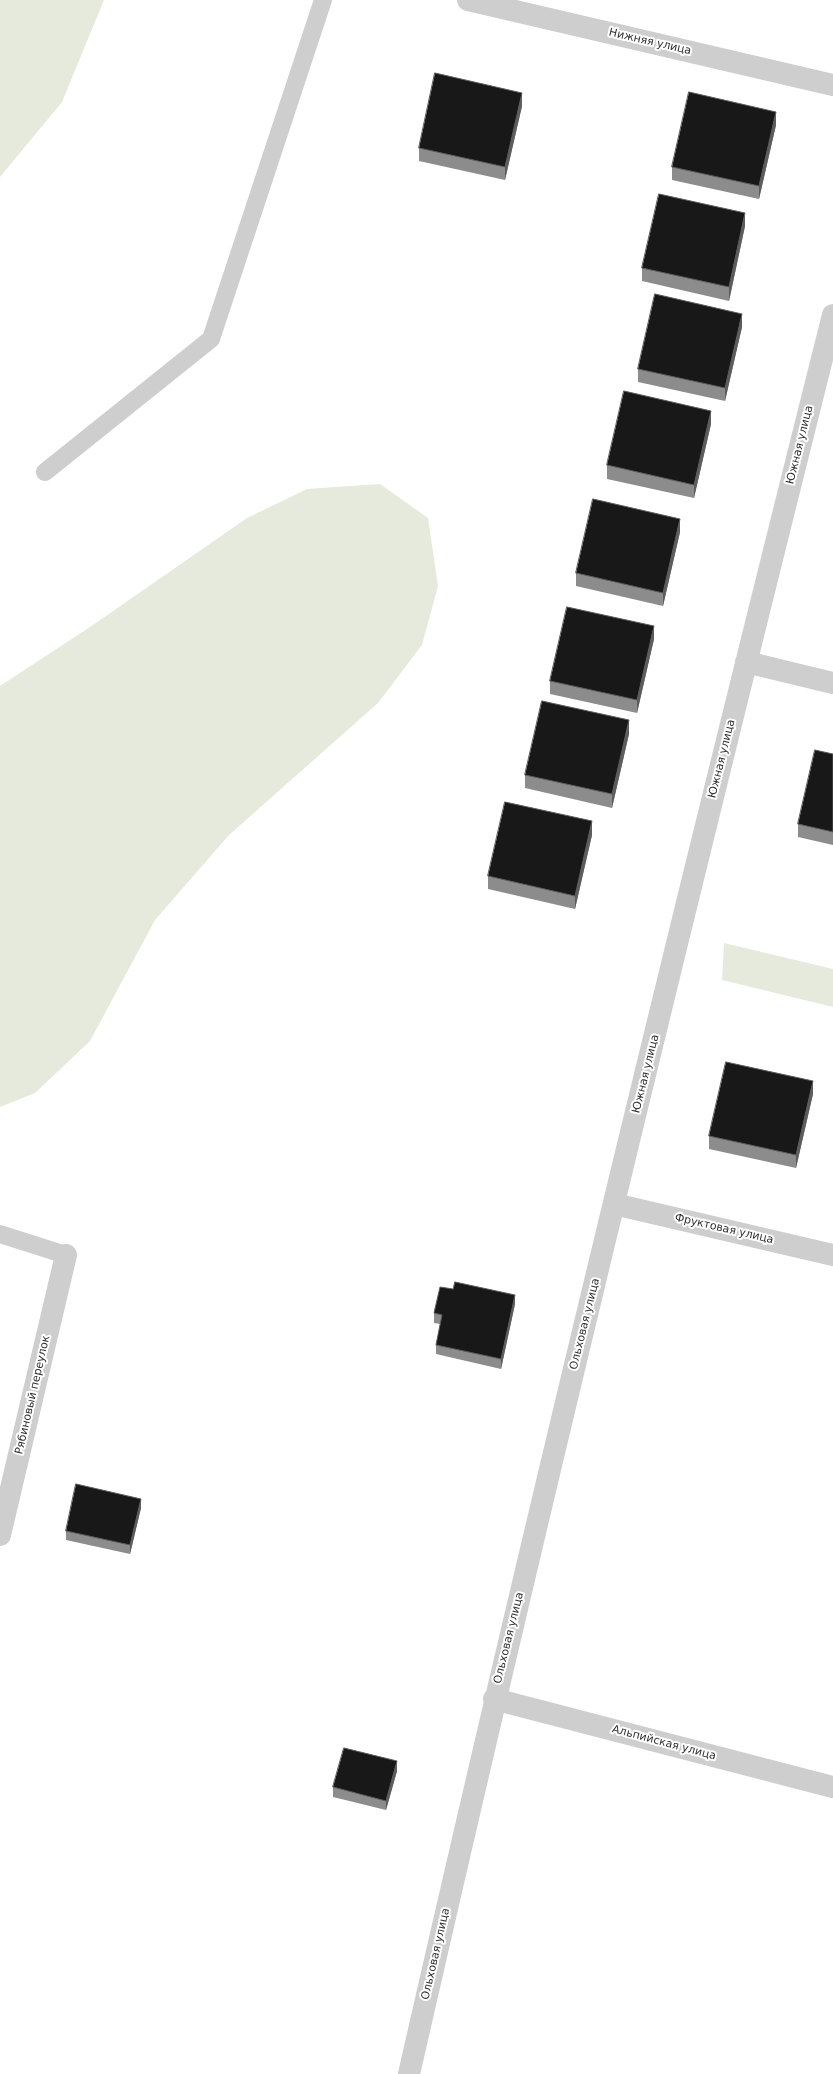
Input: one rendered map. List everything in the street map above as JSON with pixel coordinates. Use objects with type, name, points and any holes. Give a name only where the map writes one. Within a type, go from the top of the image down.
[{"type":"street","name":"Нижняя улица","points":[[468,0],[833,85]]},
{"type":"street","name":"Южная улица","points":[[614,1204],[746,662],[833,315]]},
{"type":"street","points":[[746,662],[833,683]]},
{"type":"street","name":"Фруктовая улица","points":[[614,1204],[833,1255]]},
{"type":"street","name":"Ольховая улица","points":[[409,2074],[494,1699],[614,1204]]},
{"type":"street","name":"Рябиновый переулок","points":[[0,1535],[66,1255]]},
{"type":"street","name":"Альпийская улица","points":[[494,1699],[833,1787]]},
{"type":"lane","points":[[45,472],[211,339],[323,0]]},
{"type":"lane","points":[[0,1234],[66,1255]]},
{"type":"shaded area","points":[[0,0],[104,0],[62,102],[0,177]]},
{"type":"shaded area","points":[[380,484],[428,518],[438,586],[422,645],[378,703],[229,835],[155,920],[90,1041],[35,1093],[0,1107],[0,686],[93,625],[247,518],[307,489]]},
{"type":"shaded area","points":[[724,943],[833,969],[833,1007],[722,980]]},
{"type":"building","points":[[435,73],[522,93],[505,167],[419,148]]},
{"type":"building","points":[[689,92],[776,112],[759,186],[672,167]]},
{"type":"building","points":[[659,194],[745,213],[729,287],[642,268]]},
{"type":"building","points":[[655,294],[742,314],[725,388],[638,369]]},
{"type":"building","points":[[624,391],[711,411],[694,485],[607,465]]},
{"type":"building","points":[[593,499],[680,519],[663,593],[576,573]]},
{"type":"building","points":[[567,607],[654,626],[637,700],[550,681]]},
{"type":"building","points":[[542,701],[629,720],[612,794],[525,775]]},
{"type":"building","points":[[815,750],[833,754],[833,832],[798,824]]},
{"type":"building","points":[[505,802],[592,821],[575,896],[488,876]]},
{"type":"building","points":[[726,1062],[813,1081],[796,1155],[709,1136]]},
{"type":"building","points":[[455,1282],[515,1295],[501,1359],[436,1345],[442,1315],[434,1313],[440,1287],[453,1289]]},
{"type":"building","points":[[76,1484],[141,1499],[130,1545],[66,1531]]},
{"type":"building","points":[[344,1748],[397,1761],[386,1801],[333,1787]]}]
